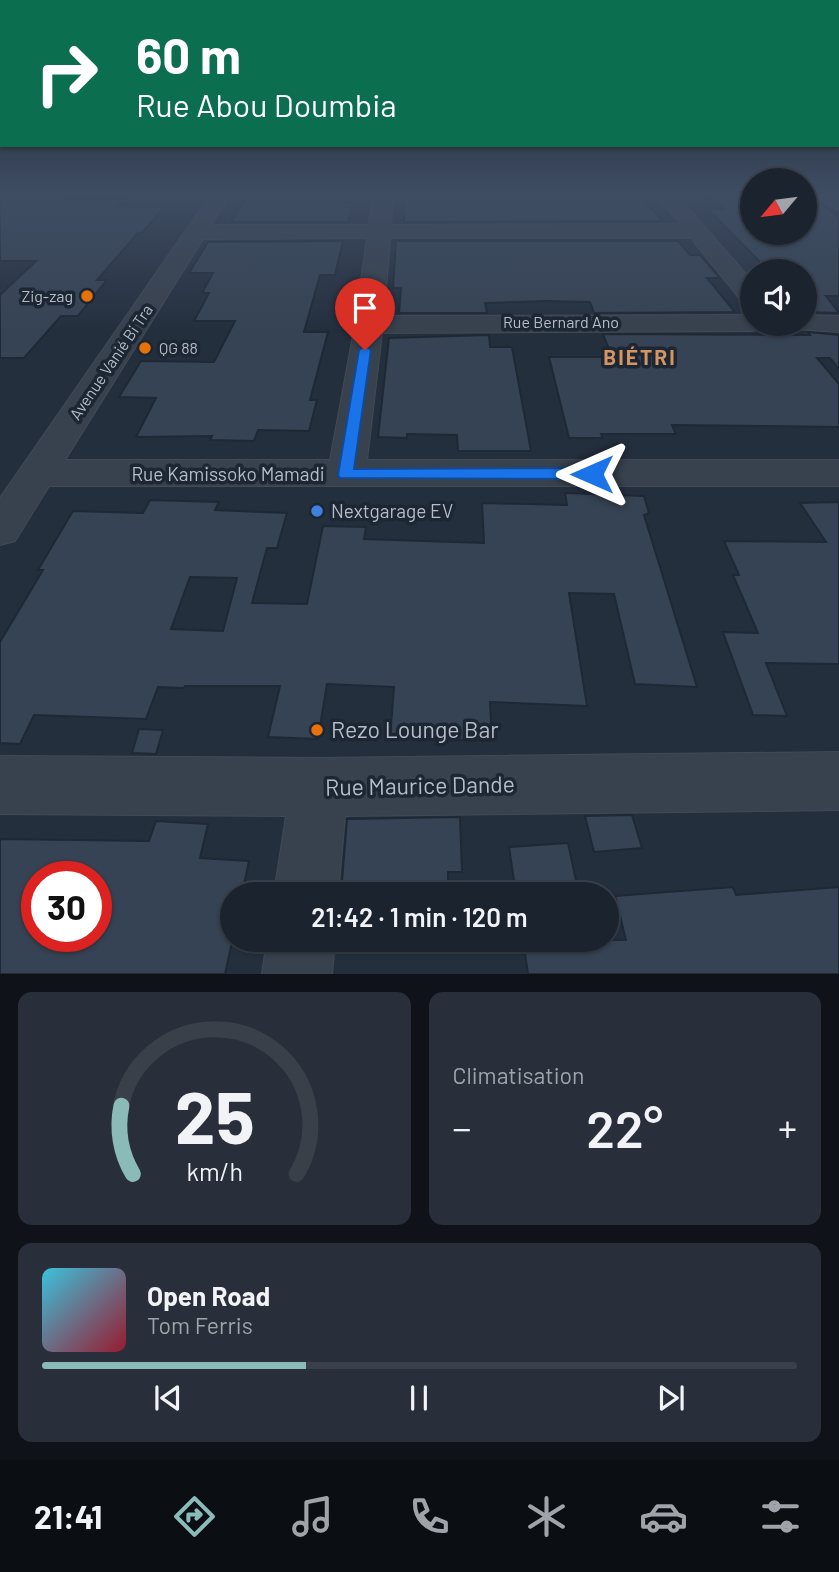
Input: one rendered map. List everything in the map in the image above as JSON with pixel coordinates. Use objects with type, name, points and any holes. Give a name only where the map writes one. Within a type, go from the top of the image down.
[{"type":"street","name":"Avenue Vanié Bi Tra","points":[[0,530],[193,239]]},
{"type":"street","points":[[346,475],[379,239]]},
{"type":"street","points":[[704,239],[740,283]]},
{"type":"street","name":"Rue Bernard Ano","points":[[369,325],[740,323]]},
{"type":"street","points":[[817,323],[839,324]]},
{"type":"street","name":"Rue Kamissoko Mamadi","points":[[38,473],[839,473]]},
{"type":"street","name":"Rue Maurice Dande","points":[[0,785],[318,787],[839,781]]},
{"type":"street","points":[[307,882],[318,787]]},
{"type":"street","points":[[297,974],[300,952]]},
{"type":"building","points":[[0,239],[132,239],[97,280],[107,280],[78,316],[61,316],[24,358],[0,358],[0,295],[36,261],[0,261]]},
{"type":"building","points":[[817,239],[839,239],[839,296],[826,296],[839,313],[817,312],[817,259],[757,259],[743,245],[817,245]]},
{"type":"building","points":[[343,241],[335,275],[320,275],[304,332],[328,332],[310,400],[317,400],[309,431],[258,430],[254,441],[210,440],[212,436],[136,437],[156,398],[119,397],[141,361],[214,362],[235,321],[194,321],[209,293],[202,293],[213,273],[189,273],[208,242]]},
{"type":"building","points":[[396,241],[678,241],[690,255],[700,255],[720,278],[707,278],[735,312],[594,313],[590,302],[545,301],[485,303],[487,313],[399,313],[401,288],[393,288]]},
{"type":"building","points":[[603,334],[839,335],[839,369],[830,358],[817,358],[839,384],[839,427],[672,425],[676,434],[601,434],[603,438],[569,438],[549,357],[612,357]]},
{"type":"building","points":[[489,335],[490,347],[512,347],[531,451],[458,451],[457,435],[407,434],[407,438],[378,437],[389,338]]},
{"type":"building","points":[[565,493],[644,496],[649,513],[644,515],[697,687],[635,684],[614,594],[569,593],[587,706],[490,702],[492,741],[390,738],[394,687],[327,684],[318,739],[268,737],[280,686],[185,686],[158,687],[146,719],[34,715],[20,744],[0,743],[0,642],[43,570],[38,570],[73,511],[143,513],[150,500],[219,502],[215,510],[287,513],[277,548],[267,548],[252,603],[307,604],[323,526],[366,527],[364,539],[484,543],[482,503],[567,505]],"holes":[[[190,577],[237,578],[223,631],[171,629]]]},
{"type":"building","points":[[839,502],[839,664],[766,663],[787,716],[753,715],[723,632],[758,633],[733,575],[739,575],[724,541],[826,542],[800,503]]},
{"type":"building","points":[[139,729],[163,730],[156,754],[132,753]]},
{"type":"building","points":[[632,815],[642,848],[594,852],[585,816]]},
{"type":"building","points":[[460,817],[462,872],[448,872],[448,882],[342,882],[347,819]]},
{"type":"building","points":[[156,821],[208,824],[200,858],[249,861],[245,882],[220,882],[220,952],[230,952],[225,974],[0,974],[0,839],[149,841]]},
{"type":"building","points":[[568,843],[576,882],[514,882],[509,847]]},
{"type":"building","points":[[733,887],[736,895],[839,887],[839,974],[528,974],[525,952],[619,952],[619,940],[626,940],[619,912],[619,896]]},
{"type":"place","name":"Zig-zag","points":[[87,296]]},
{"type":"place","name":"QG 88","points":[[145,348]]},
{"type":"place","name":"Nextgarage EV","points":[[317,511]]},
{"type":"place","name":"Rezo Lounge Bar","points":[[317,730]]},
{"type":"district","name":"BIÉTRI","points":[[640,358]]},
{"type":"route","points":[[365,350],[346,475],[592,474]]}]
